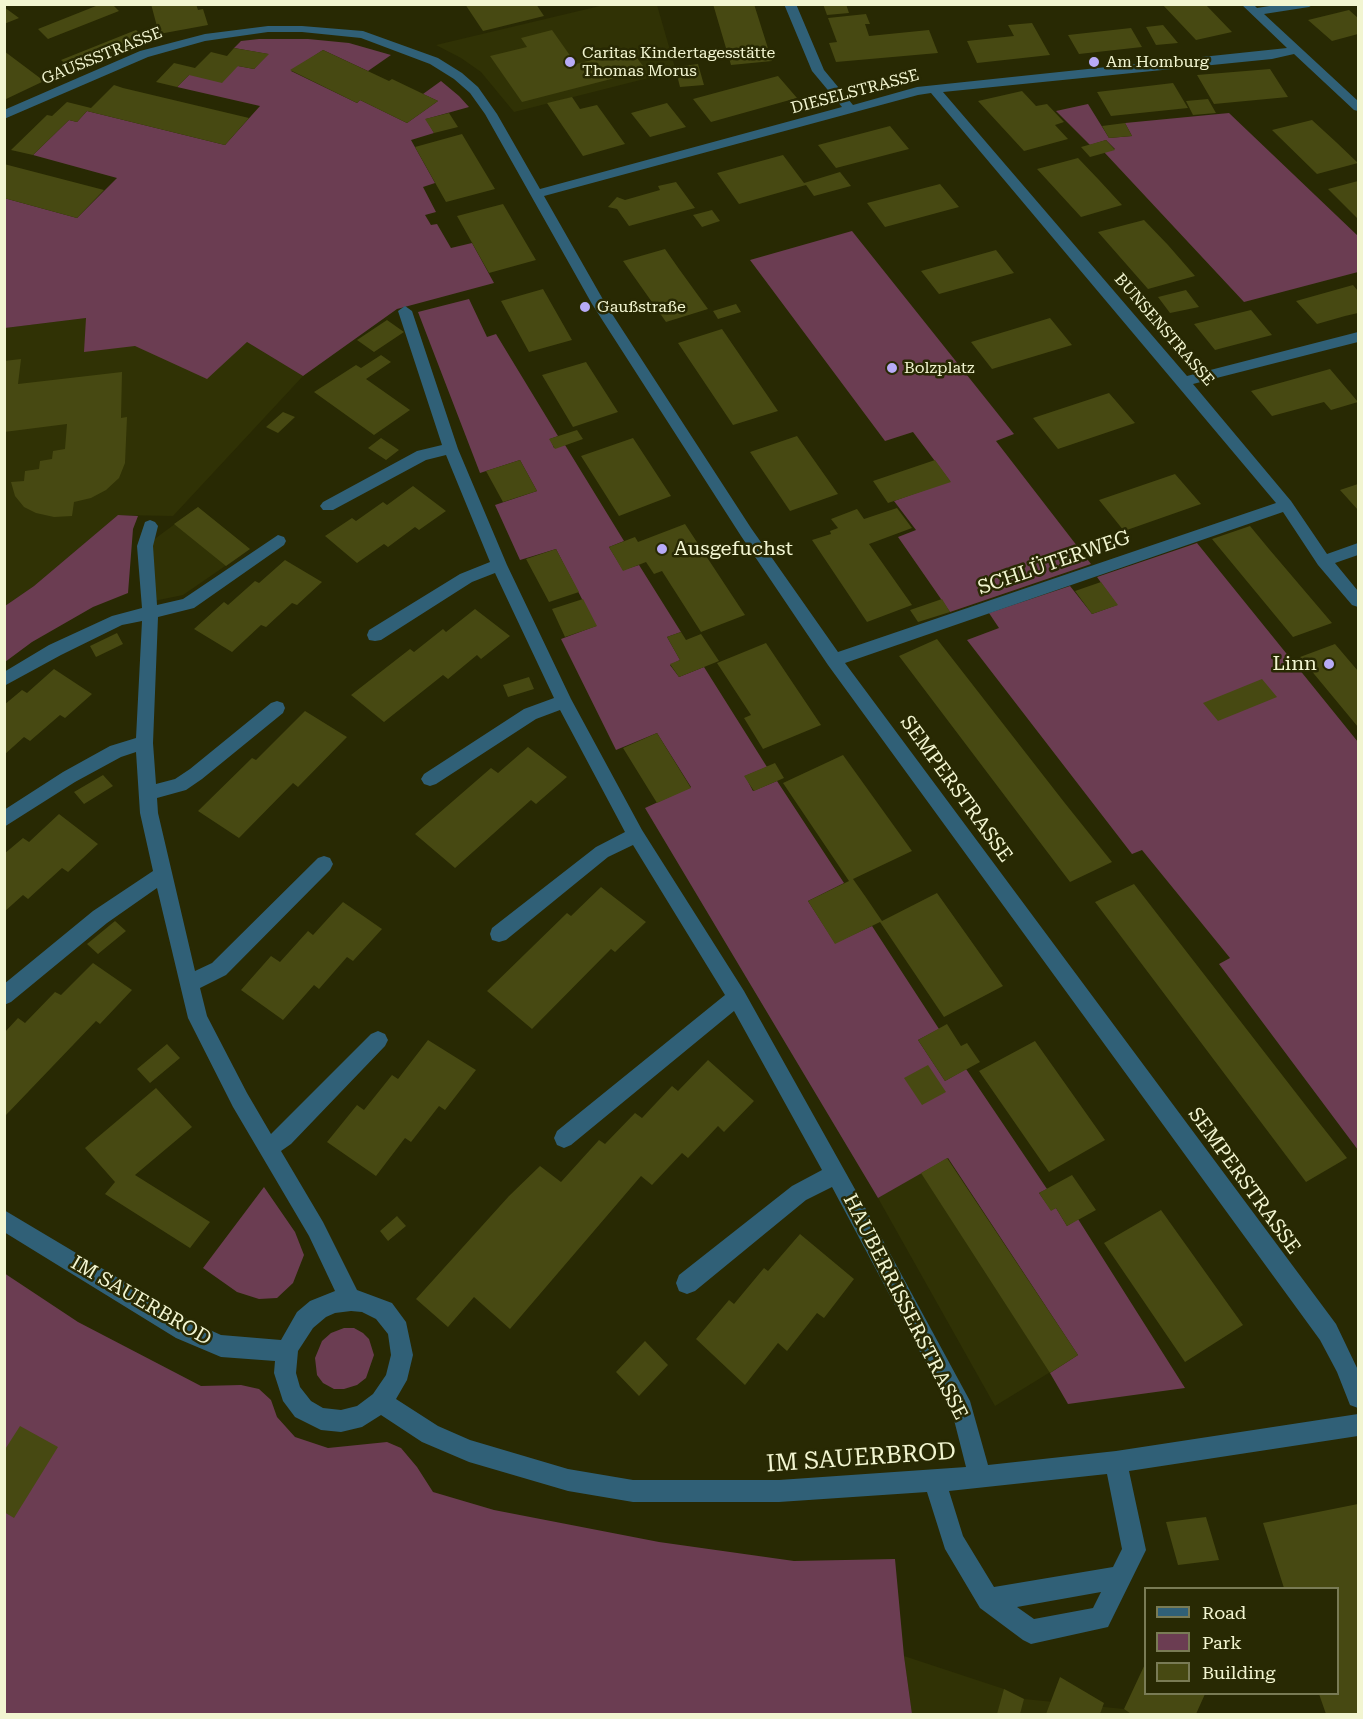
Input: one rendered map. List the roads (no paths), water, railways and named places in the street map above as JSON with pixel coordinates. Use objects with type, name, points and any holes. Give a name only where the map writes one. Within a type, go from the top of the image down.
[{"type":"street","points":[[790,4],[818,71],[850,110]]},
{"type":"street","points":[[1250,8],[1309,4]]},
{"type":"street","points":[[1250,8],[1359,107]]},
{"type":"street","name":"GAUSSSTRASSE","points":[[4,115],[144,54],[205,38],[268,29],[363,34],[435,61],[474,90],[491,114],[536,194]]},
{"type":"street","name":"DIESELSTRASSE","points":[[536,194],[933,89],[1272,55],[1296,50]]},
{"type":"street","name":"BUNSENSTRASSE","points":[[933,89],[1185,381],[1286,505],[1324,561],[1359,602]]},
{"type":"street","name":"SEMPERSTRASSE","points":[[536,194],[624,343],[746,532],[834,660],[1328,1332],[1359,1397]]},
{"type":"street","name":"HAUBERRISSERSTRASSE","points":[[405,311],[451,449],[499,565],[564,701],[636,835],[737,997],[962,1409],[980,1477]]},
{"type":"street","points":[[1185,381],[1359,337]]},
{"type":"street","points":[[328,506],[422,455],[451,449]]},
{"type":"street","name":"SCHLÜTERWEG","points":[[834,660],[1286,505]]},
{"type":"street","points":[[150,526],[145,546],[150,614],[144,743],[148,813],[189,984],[198,1018],[267,1149],[316,1229],[351,1300]]},
{"type":"street","points":[[4,680],[55,650],[118,620],[188,604],[278,541]]},
{"type":"street","points":[[1324,561],[1359,549]]},
{"type":"street","points":[[375,635],[466,578],[499,565]]},
{"type":"street","points":[[430,779],[530,714],[564,701]]},
{"type":"street","points":[[148,794],[180,784],[196,774],[277,708]]},
{"type":"street","points":[[4,820],[69,777],[116,751],[144,743]]},
{"type":"street","points":[[499,934],[602,852],[636,835]]},
{"type":"street","points":[[189,984],[219,969],[324,864]]},
{"type":"street","points":[[4,996],[100,917],[162,875]]},
{"type":"street","points":[[564,1138],[737,997]]},
{"type":"street","points":[[267,1149],[284,1137],[378,1040]]},
{"type":"street","name":"HAUBERRISSERSTRASSE","points":[[687,1282],[799,1193],[835,1174]]},
{"type":"street","name":"IM SAUERBROD","points":[[4,1220],[184,1330],[221,1346],[287,1352]]},
{"type":"street","points":[[351,1300],[363,1300],[384,1311],[398,1330],[402,1355],[396,1380],[381,1402],[362,1416],[341,1421],[321,1419],[303,1409],[291,1393],[285,1373],[287,1352],[294,1335],[311,1315],[334,1302],[351,1300]]},
{"type":"street","name":"IM SAUERBROD","points":[[381,1402],[430,1434],[470,1451],[568,1480],[633,1491],[779,1491],[980,1477],[1116,1462],[1359,1425]]},
{"type":"street","points":[[935,1481],[953,1540],[988,1600],[1031,1632],[1100,1619],[1134,1550],[1116,1462]]},
{"type":"street","points":[[988,1600],[1121,1577]]},
{"type":"place","name":"Caritas Kindertagesstätte Thomas Morus","points":[[570,62]]},
{"type":"place","name":"Am Homburg","points":[[1094,62]]},
{"type":"place","name":"Gaußstraße","points":[[585,307]]},
{"type":"place","name":"Bolzplatz","points":[[892,368]]},
{"type":"place","name":"Ausgefuchst","points":[[662,549]]},
{"type":"place","name":"Linn","points":[[1329,664]]}]
